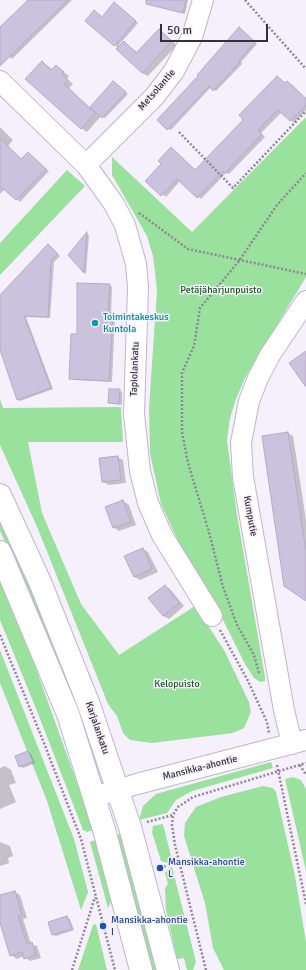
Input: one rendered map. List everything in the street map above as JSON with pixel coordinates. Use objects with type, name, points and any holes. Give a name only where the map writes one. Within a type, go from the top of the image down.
[{"type":"main road","name":"Karjalankatu","points":[[0,495],[40,582],[68,650],[118,789],[141,865],[168,970]]},
{"type":"main road","points":[[0,552],[68,714],[94,797],[141,970]]},
{"type":"street","name":"Metsolantie","points":[[86,165],[155,96],[174,71],[192,37],[203,0]]},
{"type":"street","name":"Tapiolankatu","points":[[0,81],[86,165],[114,204],[126,225],[136,264],[138,286],[134,414],[136,450],[144,488],[162,535],[212,616]]},
{"type":"street","name":"Kumputie","points":[[299,742],[284,710],[243,477],[241,443],[249,400],[258,378],[270,355],[306,301]]},
{"type":"street","name":"Mansikka-ahontie","points":[[94,797],[118,789],[299,742]]},
{"type":"path","points":[[245,0],[306,69]]},
{"type":"path","points":[[179,132],[233,188],[306,111]]},
{"type":"path","points":[[134,210],[188,249],[306,274]]},
{"type":"path","points":[[212,616],[248,681],[267,722],[270,737]]},
{"type":"path","points":[[0,635],[44,743],[80,839],[115,970]]},
{"type":"path","points":[[206,970],[179,862],[172,825],[173,816],[178,807],[193,797],[306,763]]},
{"type":"path","points":[[300,765],[306,775]]},
{"type":"path","points":[[278,771],[306,904]]},
{"type":"path","points":[[143,823],[173,816]]},
{"type":"path","points":[[160,868],[179,862]]},
{"type":"path","points":[[72,970],[95,897]]},
{"type":"green space","name":"Petäjäharjunpuisto","points":[[306,117],[306,277],[245,378],[230,418],[227,440],[237,515],[265,677],[265,681],[260,682],[254,678],[245,664],[215,604],[193,573],[161,504],[150,453],[149,408],[157,290],[153,256],[147,236],[112,175],[112,157],[192,232]]},
{"type":"green space","points":[[67,170],[85,186],[0,275],[0,243]]},
{"type":"green space","name":"Kelopuisto","points":[[0,399],[3,408],[121,407],[123,442],[28,442],[42,513],[81,604],[119,655],[195,606],[224,650],[249,702],[251,712],[244,728],[233,733],[152,743],[130,740],[123,733],[117,716],[108,704],[38,529],[0,445]]},
{"type":"green space","points":[[0,516],[76,694],[98,764],[73,696],[0,531]]},
{"type":"green space","points":[[0,582],[35,666],[94,830],[87,832],[83,830],[0,620]]},
{"type":"green space","points":[[0,650],[74,839],[88,892],[81,910],[47,801],[0,683]]},
{"type":"green space","points":[[271,762],[273,768],[192,791],[176,800],[167,813],[139,820],[143,806],[156,794]]},
{"type":"green space","points":[[293,777],[301,780],[306,789],[306,871],[285,779]]},
{"type":"green space","points":[[263,786],[273,788],[276,792],[295,876],[306,942],[306,970],[224,970],[213,948],[205,903],[184,836],[185,823],[196,807],[221,797]]},
{"type":"green space","points":[[163,824],[172,860],[167,863],[161,861],[152,832],[153,826]]},
{"type":"green space","points":[[123,833],[160,970],[150,970],[114,836]]},
{"type":"green space","points":[[96,840],[113,897],[108,908],[90,842]]},
{"type":"green space","points":[[172,867],[196,962],[193,970],[187,970],[184,958],[177,959],[166,909],[165,888],[168,884],[165,873]]},
{"type":"green space","points":[[96,924],[107,970],[78,970],[93,925]]},
{"type":"building","points":[[28,0],[68,0],[0,66],[0,27]]},
{"type":"building","points":[[146,0],[186,0],[183,13],[146,4]]},
{"type":"building","points":[[114,2],[136,21],[114,46],[85,21],[94,10],[102,17]]},
{"type":"building","points":[[239,27],[255,42],[239,60],[240,62],[213,91],[209,86],[167,130],[157,120],[198,76],[197,75]]},
{"type":"building","points":[[159,29],[172,41],[142,73],[116,49],[124,41],[136,53]]},
{"type":"building","points":[[42,61],[51,70],[56,65],[64,72],[62,75],[68,80],[64,84],[95,113],[81,129],[25,79]]},
{"type":"building","points":[[277,76],[285,83],[287,81],[306,99],[306,105],[290,121],[278,110],[258,130],[262,134],[225,173],[223,171],[197,198],[177,179],[161,196],[145,181],[161,164],[158,161],[171,147],[195,170],[243,120],[239,115]]},
{"type":"building","points":[[113,81],[126,92],[102,118],[90,107]]},
{"type":"building","points":[[0,138],[21,159],[28,152],[46,169],[16,200],[0,186]]},
{"type":"building","points":[[87,232],[84,273],[68,255]]},
{"type":"building","points":[[48,244],[58,254],[51,260],[48,317],[24,316],[51,388],[17,400],[0,350],[0,295]]},
{"type":"building","name":"Toimintakeskus Kuntola","points":[[77,283],[110,284],[108,313],[113,313],[109,381],[69,379],[71,334],[77,334]]},
{"type":"building","points":[[306,351],[306,387],[289,363]]},
{"type":"building","points":[[109,389],[120,389],[119,404],[108,403]]},
{"type":"building","points":[[288,432],[306,552],[306,601],[284,586],[262,436]]},
{"type":"building","points":[[118,456],[121,480],[102,482],[99,458]]},
{"type":"building","points":[[123,500],[131,522],[113,528],[105,507]]},
{"type":"building","points":[[143,548],[152,569],[134,577],[124,556]]},
{"type":"building","points":[[165,585],[179,603],[163,616],[148,598]]},
{"type":"building","points":[[28,751],[33,762],[19,767],[15,756]]},
{"type":"building","points":[[15,891],[22,915],[18,916],[27,944],[32,942],[36,955],[24,959],[22,952],[10,956],[0,923],[0,895]]},
{"type":"building","points":[[67,916],[72,929],[52,935],[48,922]]},
{"type":"place","name":"Toimintakeskus Kuntola","points":[[95,323]]},
{"type":"place","name":"Mansikka-ahontie L","points":[[160,868]]},
{"type":"place","name":"Mansikka-ahontie I","points":[[103,926]]}]
